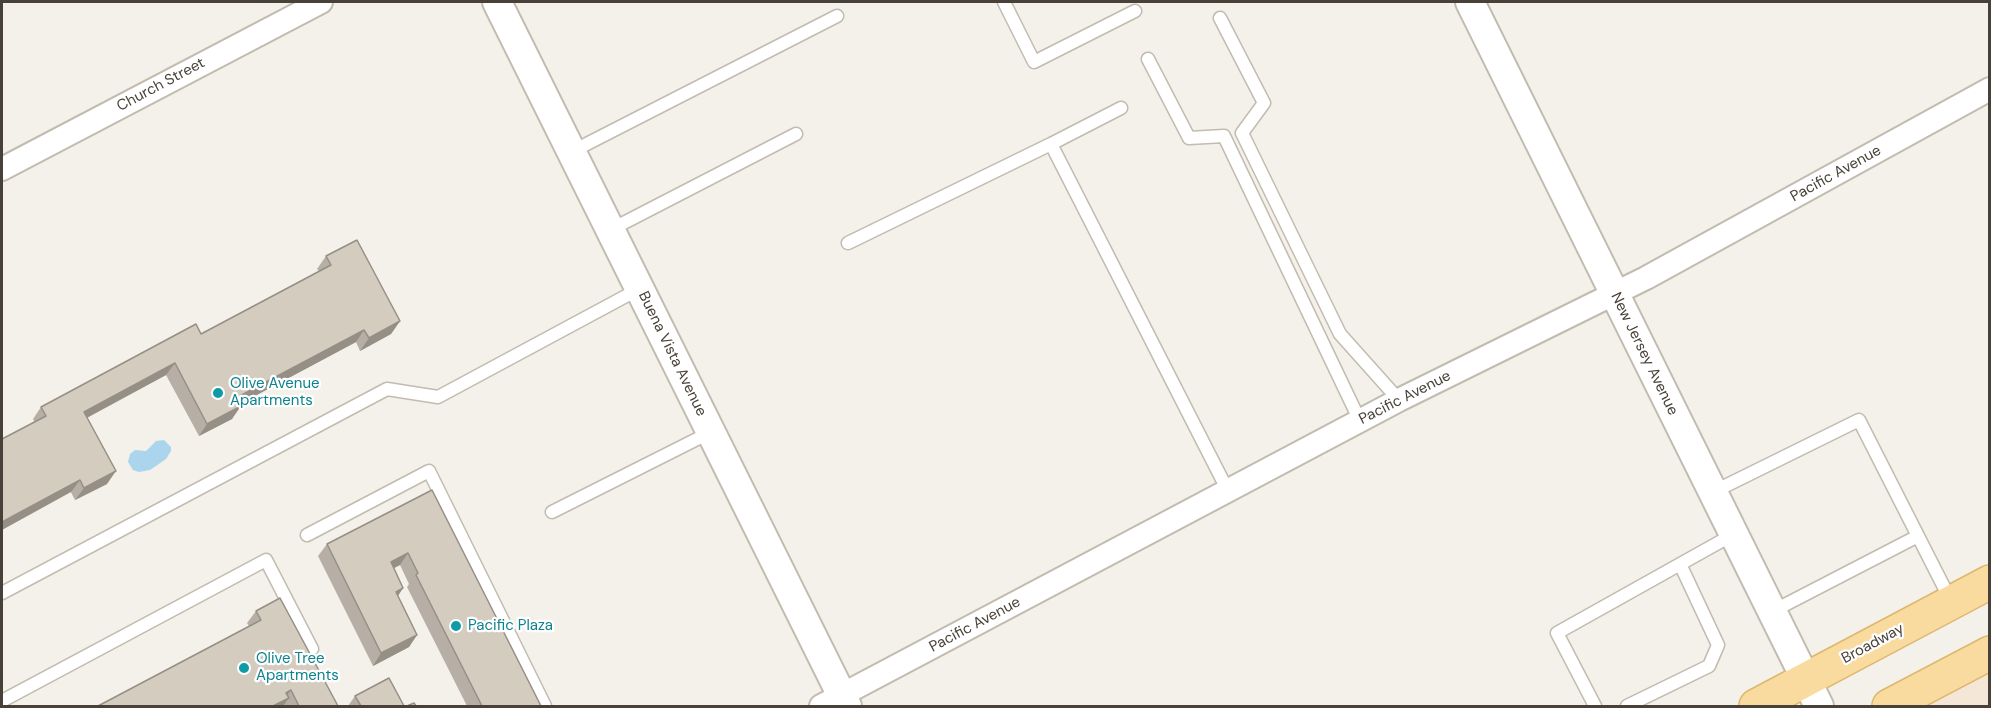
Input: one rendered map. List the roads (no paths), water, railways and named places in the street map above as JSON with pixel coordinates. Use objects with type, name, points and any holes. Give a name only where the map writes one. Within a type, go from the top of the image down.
[{"type":"main road","name":"Broadway","points":[[1756,706],[1812,693],[1952,603],[1989,582]]},
{"type":"main road","points":[[1888,706],[1989,653]]},
{"type":"street","name":"Church Street","points":[[2,169],[321,2]]},
{"type":"street","name":"Buena Vista Avenue","points":[[497,2],[711,432],[836,703]]},
{"type":"street","name":"New Jersey Avenue","points":[[1470,2],[1812,693]]},
{"type":"street","name":"Pacific Avenue","points":[[836,703],[1399,400],[1615,295],[1989,89]]},
{"type":"lane","points":[[1004,2],[1034,62],[1135,11]]},
{"type":"lane","points":[[571,152],[837,16]]},
{"type":"lane","points":[[1220,18],[1264,103],[1242,133],[1340,334],[1399,400]]},
{"type":"lane","points":[[1148,59],[1189,138],[1224,136],[1360,421]]},
{"type":"lane","points":[[848,243],[1121,108]]},
{"type":"lane","points":[[610,230],[795,134]]},
{"type":"lane","points":[[1051,144],[1228,491]]},
{"type":"lane","points":[[2,593],[387,389],[438,397],[640,289]]},
{"type":"lane","points":[[1713,492],[1859,420],[1952,603]]},
{"type":"lane","points":[[552,512],[711,432]]},
{"type":"lane","points":[[307,535],[429,471],[545,706]]},
{"type":"lane","points":[[1595,706],[1557,633],[1734,534]]},
{"type":"lane","points":[[1772,612],[1918,536]]},
{"type":"lane","points":[[2,701],[266,560],[312,649]]},
{"type":"lane","points":[[1627,706],[1653,701],[1709,666],[1718,645],[1680,564]]},
{"type":"water","points":[[164,440],[171,447],[166,459],[150,470],[139,472],[133,470],[128,462],[130,454],[135,450],[146,451],[156,441]]},
{"type":"place","name":"Olive Avenue Apartments","points":[[218,393]]},
{"type":"place","name":"Pacific Plaza","points":[[456,626]]},
{"type":"place","name":"Olive Tree Apartments","points":[[244,668]]}]
